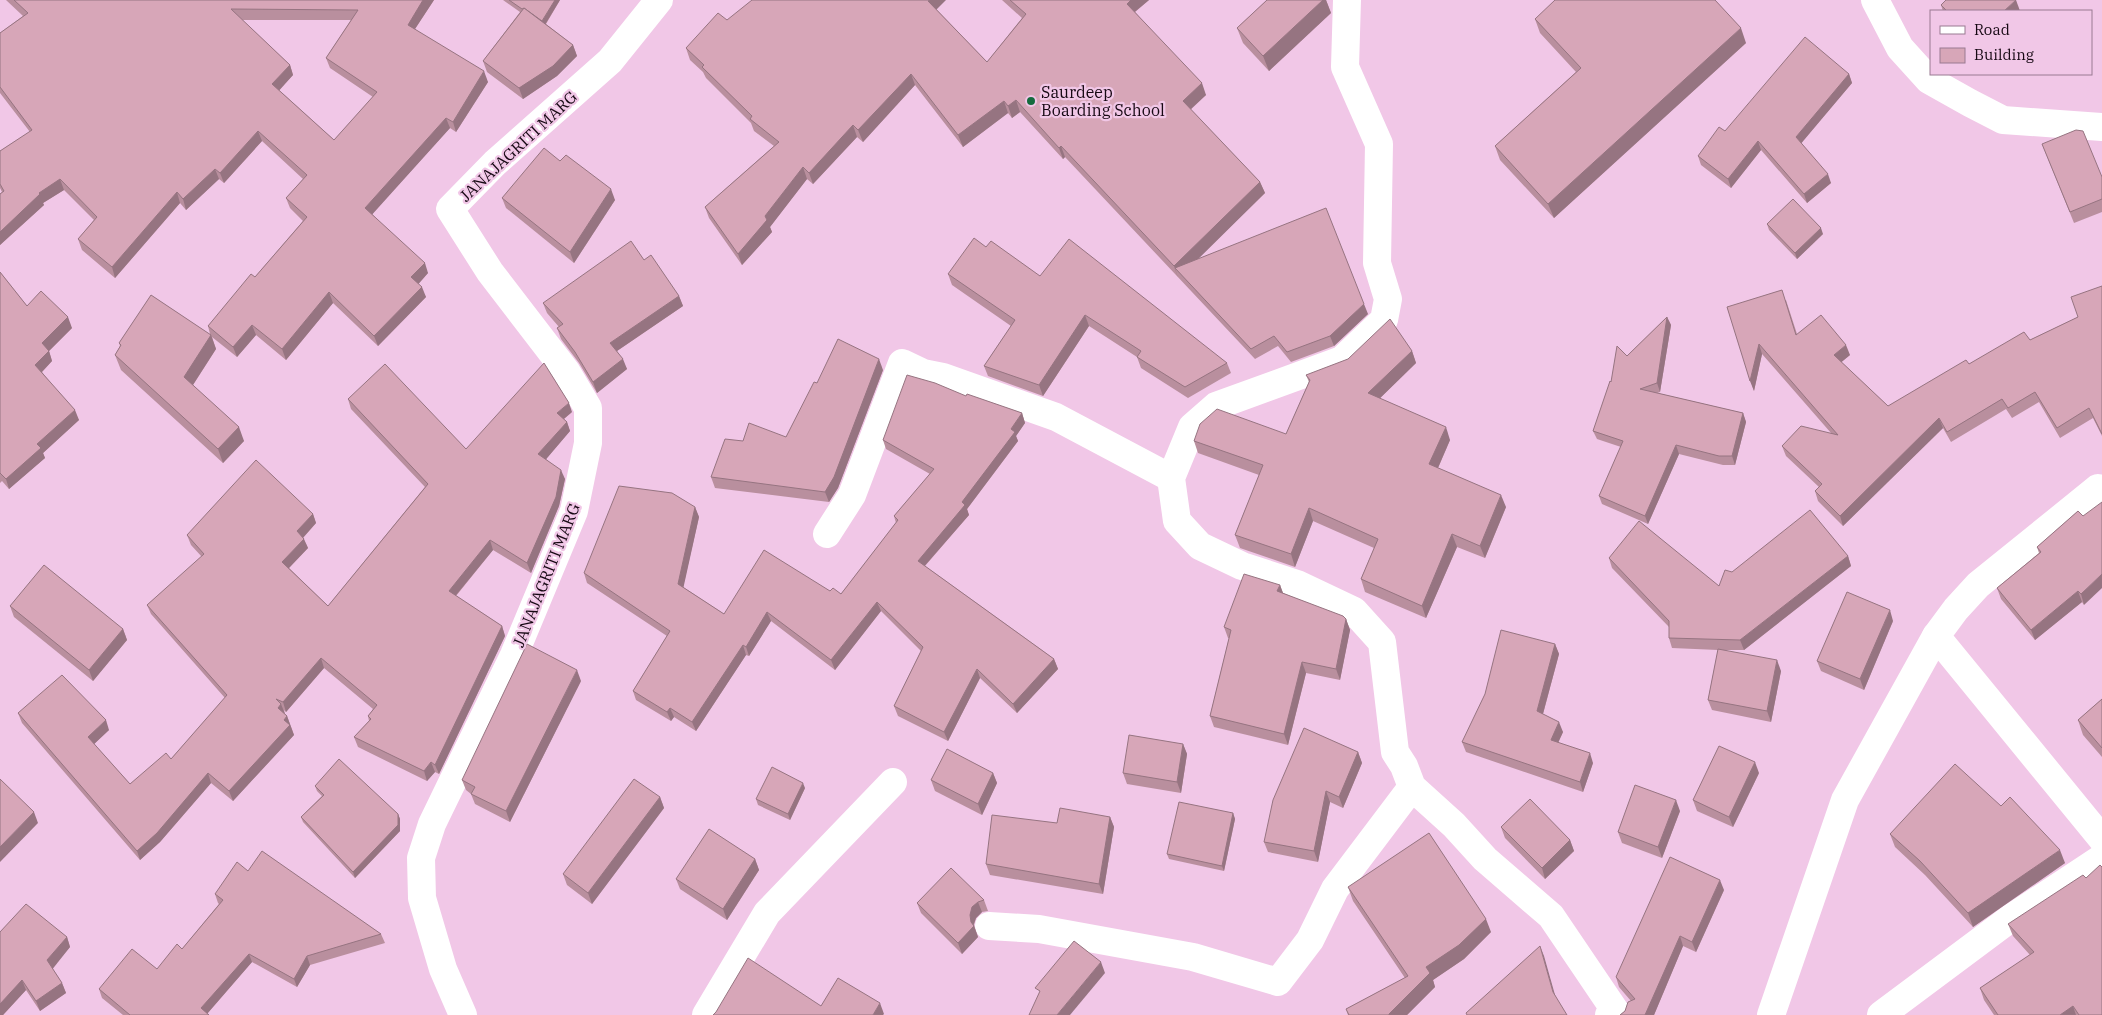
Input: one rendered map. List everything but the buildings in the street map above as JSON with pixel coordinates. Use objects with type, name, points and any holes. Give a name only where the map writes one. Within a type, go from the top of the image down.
[{"type":"street","name":"JANAJAGRITI MARG","points":[[463,1015],[443,969],[422,898],[421,858],[432,824],[514,655],[574,510],[588,443],[588,408],[566,371],[490,272],[450,209],[495,164],[610,61],[659,0]]},
{"type":"street","points":[[1347,0],[1345,67],[1379,144],[1377,263],[1388,299],[1384,320],[1342,360],[1216,406],[1192,427],[1171,478],[1177,521],[1200,546],[1242,566],[1297,584],[1354,611],[1382,642],[1394,752],[1404,766],[1412,787],[1454,825],[1485,859],[1551,916],[1614,1014]]},
{"type":"street","points":[[1875,0],[1900,48],[1929,80],[1970,103],[2004,120],[2102,127]]},
{"type":"street","points":[[827,534],[852,495],[902,363],[923,373],[943,377],[1056,417],[1171,478]]},
{"type":"street","points":[[1771,1015],[1845,800],[1936,636],[1978,584],[2101,490]]},
{"type":"street","points":[[1936,636],[2102,839]]},
{"type":"street","points":[[706,1015],[767,913],[893,782]]},
{"type":"street","points":[[989,926],[1039,929],[1193,957],[1278,982],[1310,940],[1335,889],[1412,787]]},
{"type":"street","points":[[1881,1015],[2011,918],[2102,858]]},
{"type":"place","name":"Saurdeep Boarding School","points":[[1031,101]]}]
